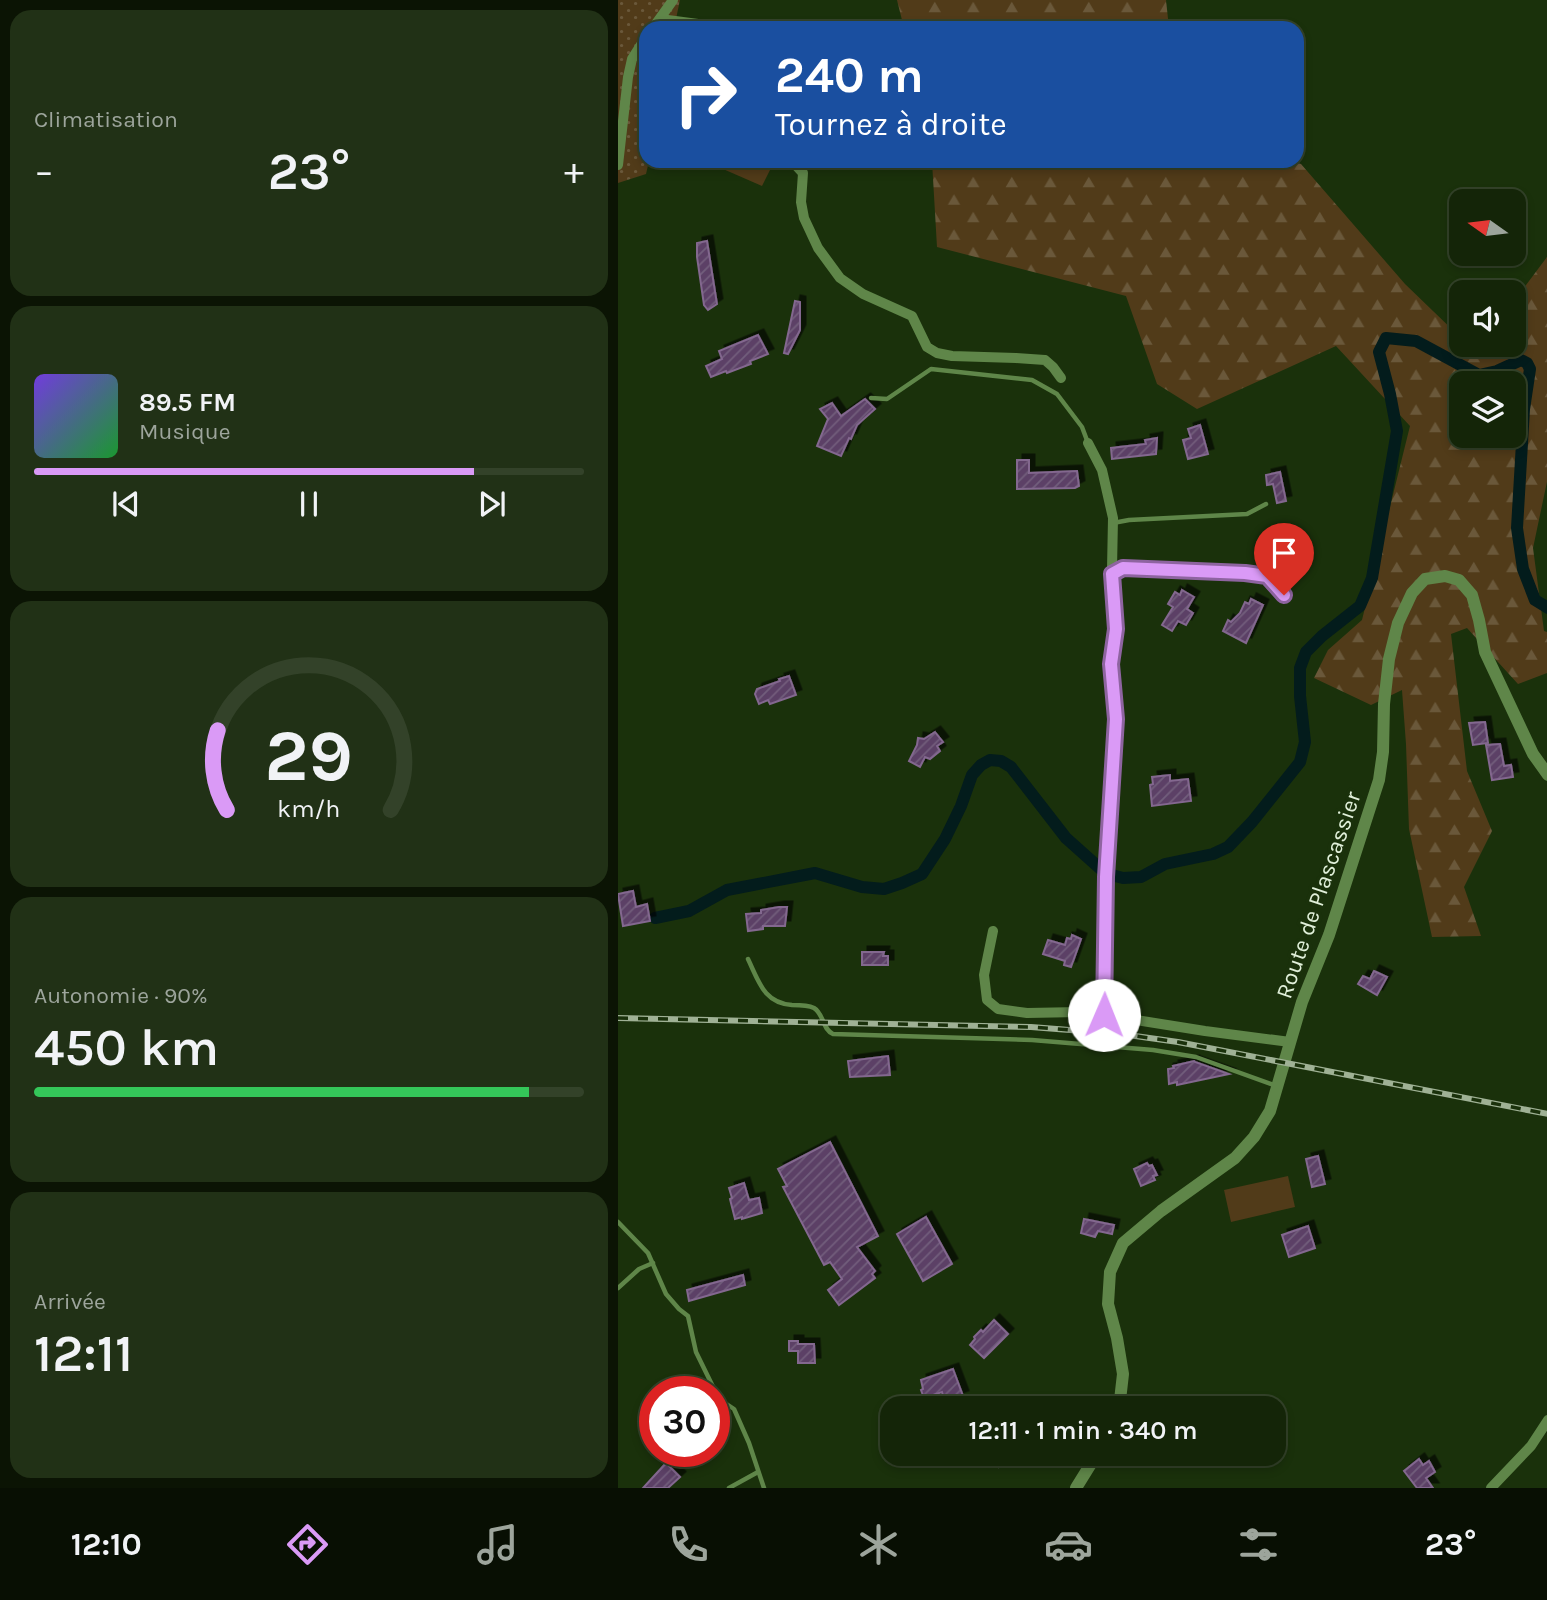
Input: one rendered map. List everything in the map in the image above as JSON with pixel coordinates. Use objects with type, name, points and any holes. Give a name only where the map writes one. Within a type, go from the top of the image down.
[{"type":"street","points":[[658,21],[673,0]]},
{"type":"street","points":[[618,165],[628,77],[632,58],[639,48]]},
{"type":"street","points":[[798,168],[803,173],[801,202],[804,218],[818,248],[840,278],[863,294],[912,316],[928,347],[936,353],[1045,360],[1061,378]]},
{"type":"street","points":[[1088,443],[1102,470],[1113,518],[1112,574],[1116,629],[1111,664],[1116,719],[1106,877],[1104,1015]]},
{"type":"street","name":"Route de Plascassier","points":[[1120,1396],[1123,1374],[1108,1304],[1110,1272],[1123,1242],[1241,1152],[1270,1111],[1302,1002],[1329,935],[1379,780],[1389,659],[1398,623],[1412,593],[1425,579],[1445,576],[1459,580],[1473,595],[1485,652],[1533,754],[1547,775]]},
{"type":"street","points":[[993,931],[984,975],[987,1000],[998,1009],[1027,1013],[1080,1012],[1290,1042]]},
{"type":"street","points":[[1491,1488],[1532,1447],[1547,1420]]},
{"type":"street","points":[[1076,1488],[1090,1466]]},
{"type":"lane","points":[[871,398],[887,400],[931,369],[1032,380],[1057,394],[1082,427],[1088,443]]},
{"type":"lane","points":[[1113,523],[1247,514],[1266,504]]},
{"type":"lane","points":[[1112,574],[1123,568],[1245,573],[1267,576],[1284,595]]},
{"type":"lane","points":[[748,959],[770,999],[781,1004],[815,1009],[826,1029],[833,1034],[1032,1040],[1153,1050],[1196,1057],[1279,1086]]},
{"type":"lane","points":[[618,1222],[648,1253],[666,1294],[688,1316],[696,1352],[719,1399],[734,1409],[764,1488]]},
{"type":"lane","points":[[618,1288],[639,1269],[653,1264]]},
{"type":"lane","points":[[729,1488],[758,1472]]},
{"type":"green space","points":[[618,0],[680,0],[676,21],[639,21],[639,168],[647,168],[646,174],[618,183]]},
{"type":"green space","points":[[897,0],[1166,0],[1168,21],[902,21]]},
{"type":"green space","points":[[1304,167],[1405,284],[1449,326],[1449,357],[1526,357],[1526,285],[1547,257],[1548,477],[1533,548],[1544,631],[1547,632],[1547,673],[1518,684],[1467,628],[1451,634],[1467,771],[1492,831],[1464,887],[1481,936],[1432,937],[1409,829],[1402,690],[1371,705],[1314,678],[1328,650],[1362,620],[1410,426],[1336,346],[1197,409],[1157,384],[1126,296],[937,247],[932,168]]},
{"type":"green space","points":[[766,168],[770,170],[762,186],[723,169]]},
{"type":"green space","points":[[1288,1176],[1295,1207],[1231,1222],[1224,1190]]},
{"type":"building","points":[[707,241],[717,304],[708,310],[704,305],[697,257],[697,243]]},
{"type":"building","points":[[795,301],[800,302],[800,330],[788,354],[784,353]]},
{"type":"building","points":[[758,335],[768,354],[750,361],[751,364],[711,377],[706,366],[722,359],[719,351]]},
{"type":"building","points":[[865,399],[875,409],[857,425],[841,456],[817,446],[828,419],[820,409],[832,403],[841,416]]},
{"type":"building","points":[[1200,425],[1208,454],[1188,459],[1183,440],[1191,438],[1188,429]]},
{"type":"building","points":[[1157,438],[1156,454],[1112,459],[1111,448],[1146,444],[1145,440]]},
{"type":"building","points":[[1017,460],[1029,460],[1029,473],[1077,471],[1079,486],[1017,489]]},
{"type":"building","points":[[1280,472],[1286,501],[1277,503],[1273,484],[1267,485],[1266,475]]},
{"type":"building","points":[[1182,590],[1194,597],[1187,609],[1193,613],[1186,625],[1178,621],[1172,631],[1162,625],[1173,607],[1168,604],[1175,592],[1180,595]]},
{"type":"building","points":[[1251,599],[1263,605],[1246,643],[1223,631],[1228,620],[1231,622],[1240,613],[1245,602],[1249,604]]},
{"type":"building","points":[[789,676],[796,695],[770,704],[768,700],[759,704],[755,694],[757,689]]},
{"type":"building","points":[[1485,722],[1488,743],[1473,745],[1469,723]]},
{"type":"building","points":[[935,732],[943,742],[937,746],[940,751],[930,759],[925,757],[920,767],[909,761],[918,738],[924,739]]},
{"type":"building","points":[[1500,744],[1504,766],[1511,765],[1513,777],[1492,780],[1486,745]]},
{"type":"building","points":[[1170,775],[1170,781],[1188,779],[1191,801],[1152,806],[1152,777]]},
{"type":"building","points":[[633,891],[636,907],[647,904],[650,921],[623,926],[618,894]]},
{"type":"building","points":[[787,907],[785,926],[763,926],[763,929],[748,931],[746,914],[761,913],[761,910]]},
{"type":"building","points":[[1072,935],[1081,939],[1071,967],[1064,965],[1065,961],[1043,954],[1048,940],[1065,945],[1067,938],[1071,939]]},
{"type":"building","points":[[862,952],[884,952],[883,956],[888,956],[888,965],[862,965]]},
{"type":"building","points":[[1374,971],[1387,977],[1377,995],[1358,984],[1363,976],[1370,979]]},
{"type":"building","points":[[888,1056],[890,1075],[850,1077],[848,1061]]},
{"type":"building","points":[[1194,1061],[1229,1074],[1177,1085],[1177,1082],[1169,1084],[1168,1069]]},
{"type":"building","points":[[830,1142],[878,1236],[857,1247],[875,1271],[872,1274],[875,1278],[839,1305],[828,1290],[842,1279],[830,1262],[824,1265],[783,1187],[787,1186],[778,1169]]},
{"type":"building","points":[[1318,1156],[1325,1184],[1312,1187],[1306,1159]]},
{"type":"building","points":[[1147,1163],[1152,1165],[1157,1175],[1153,1176],[1155,1180],[1141,1186],[1134,1169]]},
{"type":"building","points":[[744,1183],[749,1200],[759,1198],[762,1213],[735,1219],[729,1188]]},
{"type":"building","points":[[926,1217],[952,1264],[923,1281],[897,1234]]},
{"type":"building","points":[[1084,1219],[1114,1225],[1112,1234],[1098,1231],[1095,1237],[1081,1233]]},
{"type":"building","points":[[1308,1226],[1315,1248],[1289,1257],[1282,1235]]},
{"type":"building","points":[[743,1275],[745,1285],[689,1301],[687,1290]]},
{"type":"building","points":[[994,1320],[1008,1334],[984,1358],[970,1345],[974,1337]]},
{"type":"building","points":[[789,1341],[814,1344],[815,1363],[798,1363],[798,1351],[789,1351]]},
{"type":"building","points":[[953,1369],[963,1396],[943,1396],[942,1392],[923,1396],[921,1380]]},
{"type":"building","points":[[1419,1459],[1423,1465],[1429,1461],[1435,1472],[1426,1478],[1433,1488],[1417,1488],[1404,1471]]},
{"type":"building","points":[[662,1467],[670,1467],[680,1477],[668,1488],[643,1488]]},
{"type":"waterway","points":[[1108,874],[1123,878],[1141,877],[1165,864],[1213,854],[1228,847],[1252,822],[1300,762],[1305,742],[1300,668],[1306,652],[1360,606],[1372,578],[1397,431],[1379,352],[1386,338],[1416,341],[1479,375],[1497,371],[1521,360],[1527,363],[1530,369],[1524,409],[1517,528],[1523,569],[1535,600],[1548,608]]},
{"type":"waterway","points":[[655,918],[689,911],[727,890],[815,873],[862,887],[884,889],[922,874],[945,839],[972,775],[990,760],[1001,761],[1011,767],[1066,838],[1104,872]]},
{"type":"railway","points":[[618,1018],[1031,1027],[1121,1034],[1178,1042],[1548,1114]]},
{"type":"route","points":[[1104,1015],[1106,877],[1116,719],[1111,664],[1116,629],[1112,574],[1123,568],[1245,573],[1267,576],[1284,595]]}]
